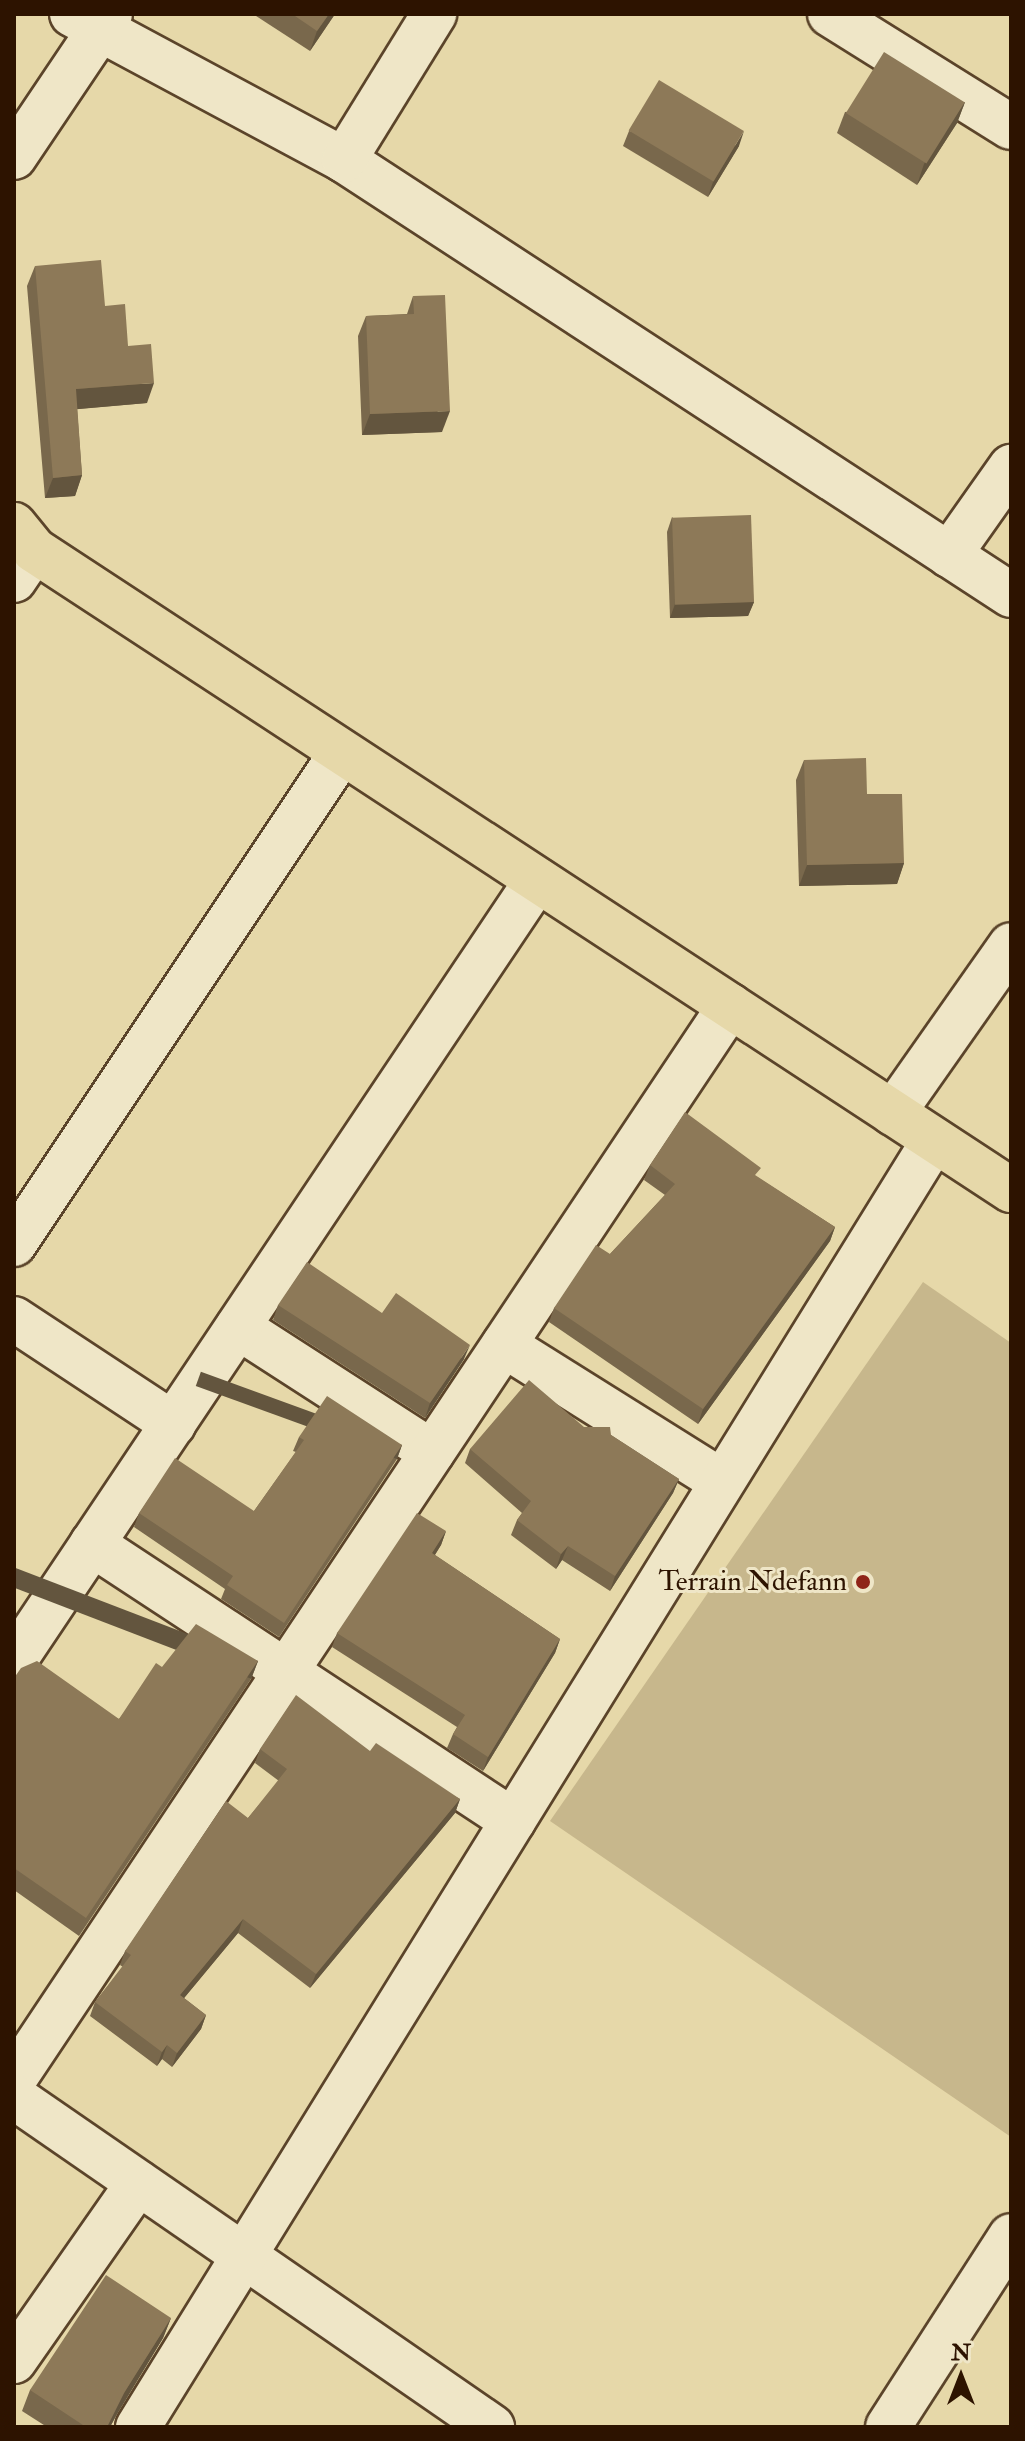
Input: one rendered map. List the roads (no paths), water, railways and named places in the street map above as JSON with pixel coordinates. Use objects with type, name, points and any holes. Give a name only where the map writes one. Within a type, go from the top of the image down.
[{"type":"main road","points":[[21,552],[342,752],[1011,1190]]},
{"type":"street","points":[[344,160],[434,14]]},
{"type":"street","points":[[830,14],[1011,127]]},
{"type":"street","points":[[14,157],[94,20],[344,160],[1011,595]]},
{"type":"street","points":[[949,555],[1011,467]]},
{"type":"street","points":[[14,1244],[26,1198],[342,752]]},
{"type":"street","points":[[14,1661],[537,880]]},
{"type":"street","points":[[893,1113],[1011,945]]},
{"type":"street","points":[[14,2079],[730,1006]]},
{"type":"street","points":[[138,2427],[934,1140]]},
{"type":"street","points":[[14,1319],[173,1424]]},
{"type":"street","points":[[238,1327],[432,1452]]},
{"type":"street","points":[[504,1345],[722,1482]]},
{"type":"street","points":[[92,1544],[288,1668],[513,1821]]},
{"type":"street","points":[[14,2097],[492,2427]]},
{"type":"street","points":[[14,2361],[138,2183]]},
{"type":"street","points":[[888,2427],[1011,2236]]},
{"type":"place","name":"Terrain Ndefann","points":[[863,1582]]}]
